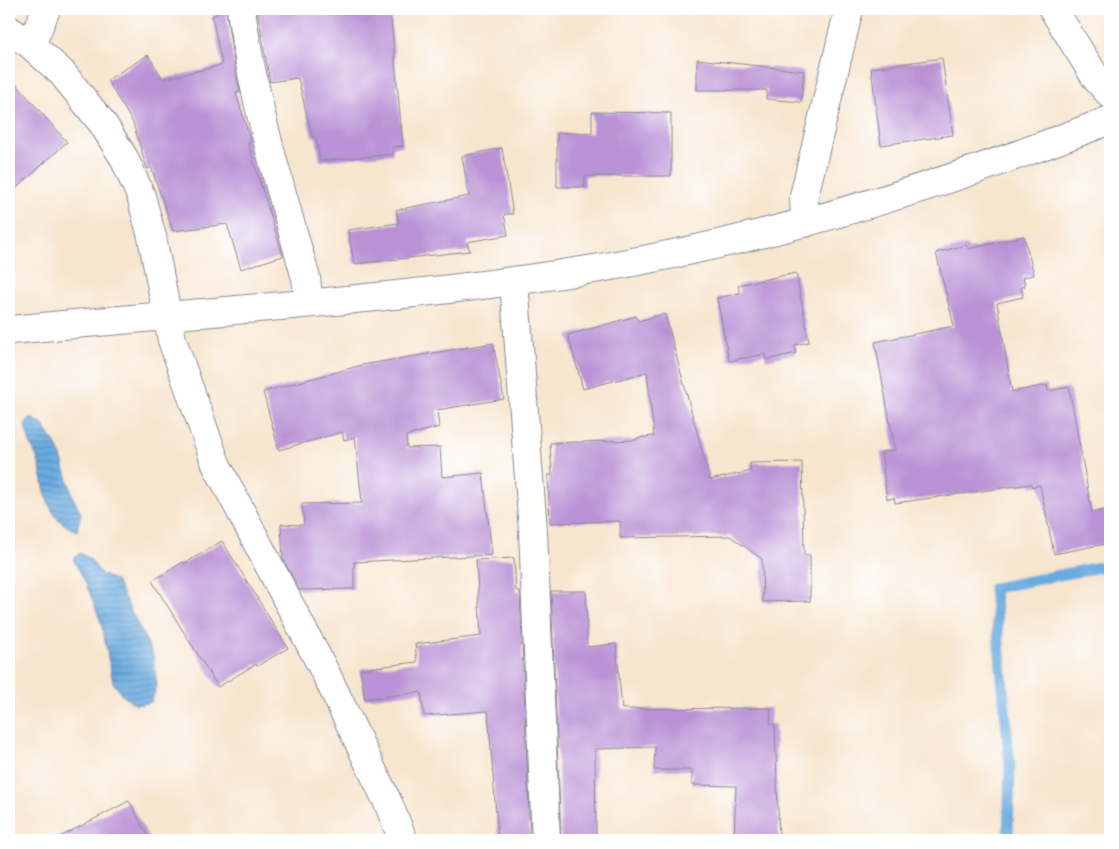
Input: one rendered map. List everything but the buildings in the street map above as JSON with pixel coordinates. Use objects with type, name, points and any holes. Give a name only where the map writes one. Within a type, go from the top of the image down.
[{"type":"street","points":[[31,45],[46,9]]},
{"type":"street","points":[[241,9],[264,123],[306,278],[309,303]]},
{"type":"street","points":[[805,223],[804,196],[849,9]]},
{"type":"street","points":[[1053,9],[1096,78],[1110,94]]},
{"type":"street","points":[[9,30],[31,45],[62,73],[104,124],[124,158],[143,204],[152,237],[172,340],[216,464],[327,676],[389,805],[403,840]]},
{"type":"street","points":[[9,330],[309,303],[514,281],[602,267],[670,254],[805,223],[925,188],[1030,152],[1110,120]]},
{"type":"street","points":[[514,281],[533,531],[546,840]]},
{"type":"water","points":[[31,417],[44,426],[59,450],[74,500],[81,512],[77,531],[57,518],[52,510],[37,457],[25,426]]},
{"type":"water","points":[[80,553],[90,559],[101,574],[116,581],[153,655],[157,686],[151,702],[136,705],[122,695],[113,682],[101,622],[85,581],[73,559]]},
{"type":"waterway","points":[[1008,840],[1010,765],[994,588],[1110,565]]}]
